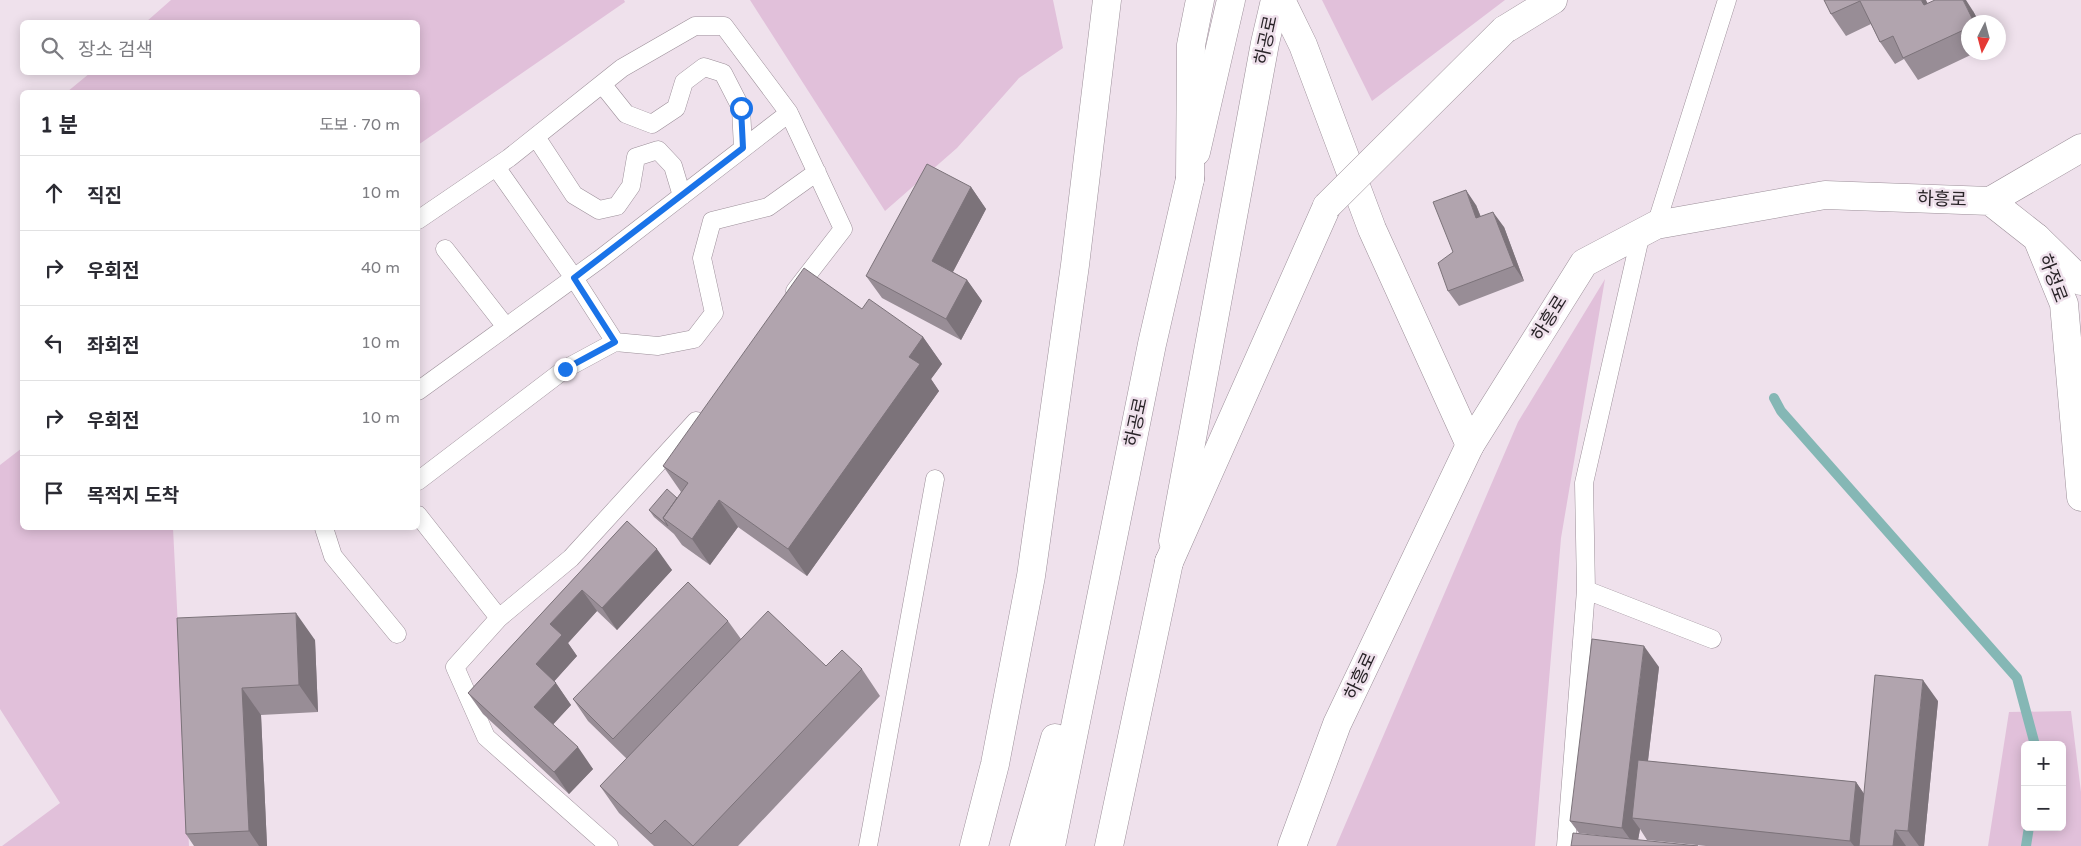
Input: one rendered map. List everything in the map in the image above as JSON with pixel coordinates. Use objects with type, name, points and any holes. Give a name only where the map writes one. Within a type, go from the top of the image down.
[{"type":"main road","points":[[974,846],[996,764],[1031,576],[1075,265],[1107,0]]},
{"type":"main road","points":[[1190,179],[1191,45],[1200,0]]},
{"type":"main road","name":"하공로","points":[[1108,846],[1169,562],[1265,43],[1275,0]]},
{"type":"main road","points":[[1280,0],[1303,45],[1372,229],[1470,444]]},
{"type":"main road","points":[[1169,562],[1327,206],[1504,30],[1553,0]]},
{"type":"main road","name":"하공로","points":[[1051,846],[1152,344],[1230,4]]},
{"type":"main road","name":"하흥로","points":[[1292,846],[1338,724],[1470,444],[1584,263],[1648,229],[1825,195],[1990,201],[2081,148]]},
{"type":"main road","name":"하정로","points":[[1990,201],[2037,238],[2064,304],[2081,497]]},
{"type":"main road","points":[[2037,238],[2081,281]]},
{"type":"main road","points":[[1024,846],[1109,554]]},
{"type":"lane","points":[[1566,846],[1586,590],[1584,483],[1648,229],[1727,0]]},
{"type":"lane","points":[[420,219],[536,137],[622,68],[695,26],[724,26],[790,113],[843,229],[784,306]]},
{"type":"lane","points":[[602,84],[626,114],[652,124],[676,108],[684,82],[704,67],[723,73],[741,108],[743,148]]},
{"type":"lane","points":[[420,390],[574,278],[790,113]]},
{"type":"lane","points":[[536,137],[574,195],[599,210],[617,206],[631,186],[636,157],[658,150],[673,166],[682,196]]},
{"type":"lane","points":[[496,166],[574,278],[615,342]]},
{"type":"lane","points":[[420,479],[565,369],[615,342],[658,346],[694,339],[714,313],[702,258],[712,221],[768,207],[817,172]]},
{"type":"lane","points":[[445,249],[506,327]]},
{"type":"lane","points":[[609,846],[486,737],[454,667],[499,618],[572,558],[689,431],[707,408]]},
{"type":"lane","points":[[868,846],[935,479]]},
{"type":"lane","points":[[420,518],[499,618]]},
{"type":"lane","points":[[325,530],[333,556],[397,634]]},
{"type":"lane","points":[[1586,590],[1712,639]]},
{"type":"shaded area","points":[[171,0],[624,0],[625,2],[420,144],[420,90],[69,90],[88,75],[420,75],[420,20],[148,20]]},
{"type":"shaded area","points":[[750,0],[1053,0],[1063,48],[1019,78],[957,148],[885,211]]},
{"type":"shaded area","points":[[1322,0],[1505,0],[1372,101]]},
{"type":"shaded area","points":[[1605,279],[1561,538],[1535,846],[1336,846],[1518,422]]},
{"type":"shaded area","points":[[20,450],[20,530],[173,530],[189,846],[2,846],[60,803],[0,709],[0,465]]},
{"type":"shaded area","points":[[2071,711],[2081,792],[2081,846],[1988,846],[2009,712]]},
{"type":"building","points":[[1824,0],[1921,0],[1924,5],[1935,0],[1963,0],[1970,15],[1961,15],[1961,31],[1903,58],[1893,36],[1880,42],[1860,1],[1831,14]]},
{"type":"building","points":[[927,164],[971,187],[932,261],[967,280],[946,319],[866,276]]},
{"type":"building","points":[[1466,190],[1476,218],[1493,212],[1514,266],[1448,291],[1438,263],[1453,252],[1433,202]]},
{"type":"building","points":[[804,268],[862,309],[869,299],[923,337],[909,357],[920,364],[788,549],[719,500],[692,539],[663,518],[688,483],[663,466]]},
{"type":"building","points":[[667,489],[677,498],[663,518],[668,526],[649,510]]},
{"type":"building","points":[[627,521],[657,549],[602,608],[582,590],[550,624],[562,635],[536,664],[556,683],[534,707],[578,747],[554,772],[468,693]]},
{"type":"building","points":[[688,582],[728,621],[613,739],[573,699]]},
{"type":"building","points":[[768,611],[826,666],[842,650],[862,669],[693,846],[665,820],[651,834],[600,786]]},
{"type":"building","points":[[296,613],[299,685],[242,688],[249,831],[186,834],[177,618]]},
{"type":"building","points":[[1592,639],[1644,646],[1622,828],[1570,821]]},
{"type":"building","points":[[1875,675],[1923,680],[1908,831],[1895,830],[1893,846],[1859,846]]},
{"type":"building","points":[[1638,760],[1856,782],[1850,841],[1632,818]]},
{"type":"building","points":[[1573,833],[1698,846],[1571,846]]},
{"type":"waterway","points":[[1774,398],[1781,411],[2017,678],[2034,741]]},
{"type":"waterway","points":[[2026,846],[2028,831]]},
{"type":"route","points":[[565,369],[615,342],[574,278],[743,148],[741,108]]}]
